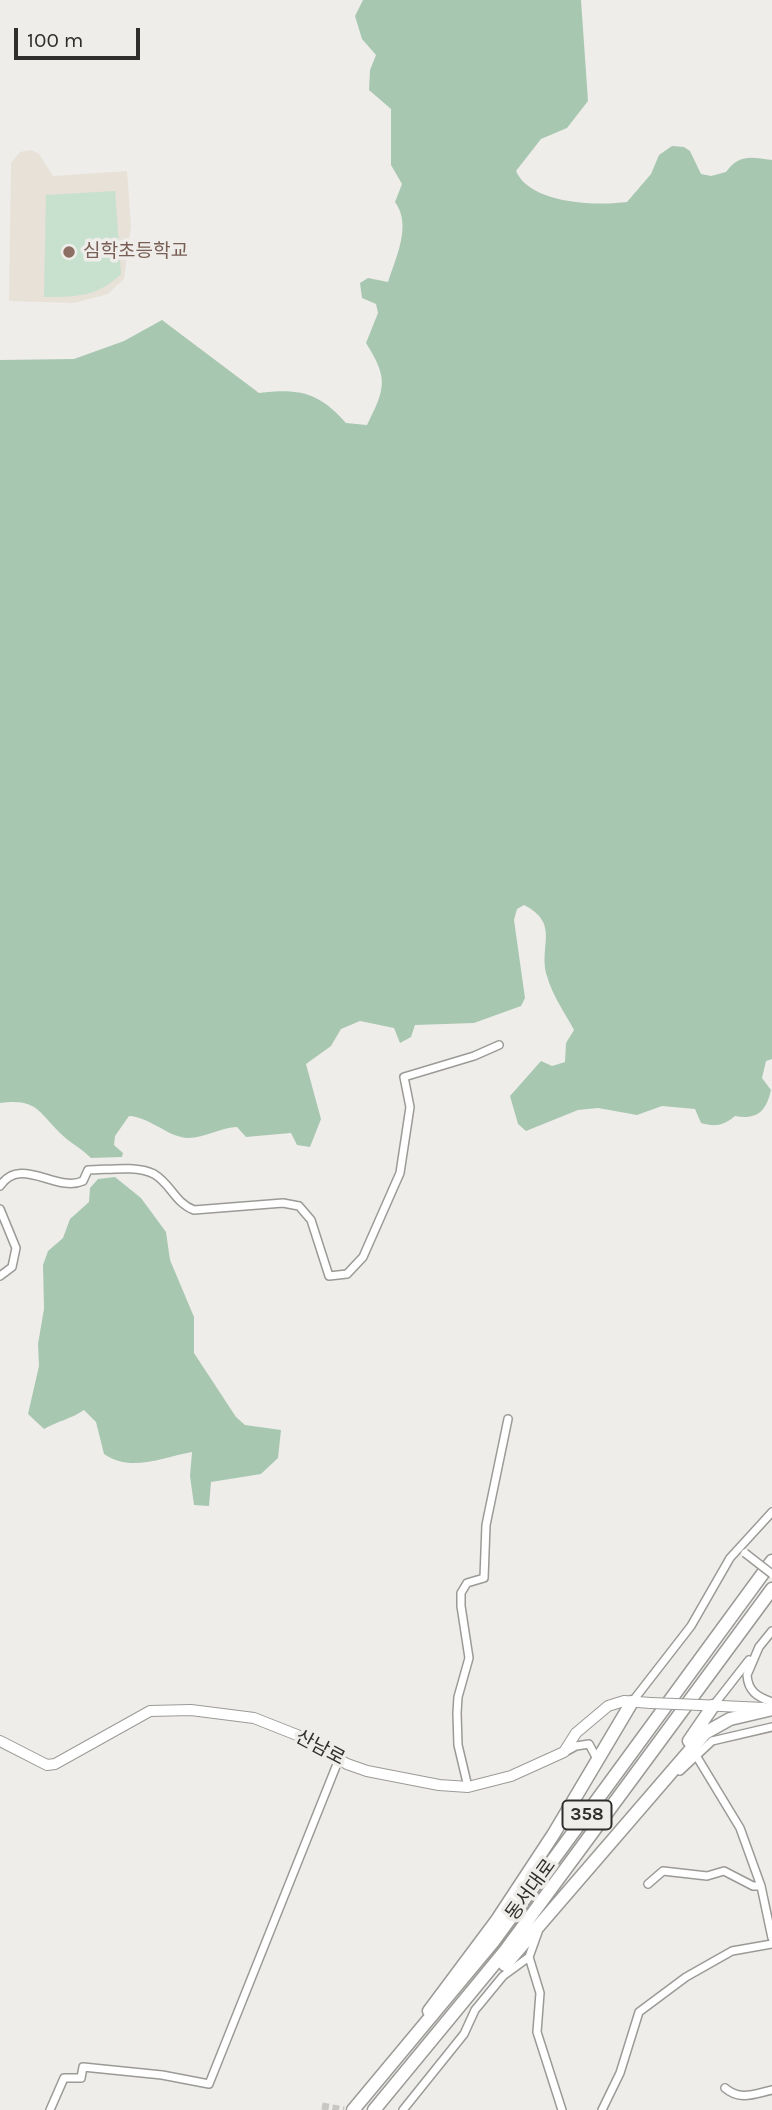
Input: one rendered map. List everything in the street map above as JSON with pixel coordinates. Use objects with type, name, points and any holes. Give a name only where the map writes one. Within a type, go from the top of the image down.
[{"type":"highway","name":"동서대로","points":[[354,2110],[493,1942],[772,1561]]},
{"type":"highway","name":"동서대로","points":[[374,2110],[505,1951],[772,1589]]},
{"type":"highway","points":[[394,2064],[445,1986],[497,1920],[598,1761],[632,1702]]},
{"type":"highway","points":[[667,1773],[706,1705]]},
{"type":"highway","points":[[407,2073],[428,2055],[472,2006],[667,1773],[712,1727],[772,1708]]},
{"type":"street","points":[[0,1186],[13,1175],[25,1173],[67,1184],[83,1181],[88,1170],[142,1170],[155,1175],[183,1206],[194,1210],[283,1203],[299,1206],[311,1220],[329,1276],[347,1274],[363,1257],[400,1173],[410,1107],[404,1077],[474,1056],[499,1045]]},
{"type":"street","points":[[0,1209],[16,1248],[12,1267],[0,1276]]},
{"type":"street","points":[[468,1787],[458,1745],[458,1697],[470,1658],[461,1592],[467,1583],[484,1578],[486,1525],[508,1419]]},
{"type":"street","points":[[632,1702],[691,1626],[737,1548],[772,1512]]},
{"type":"street","points":[[737,1548],[772,1574]]},
{"type":"street","points":[[706,1705],[772,1631]]},
{"type":"street","points":[[759,1647],[747,1682],[759,1698],[772,1702]]},
{"type":"street","points":[[632,1702],[772,1708]]},
{"type":"street","name":"산남로","points":[[0,1741],[47,1765],[55,1764],[150,1712],[191,1710],[254,1718],[297,1735],[339,1759],[367,1771],[439,1785],[468,1787],[511,1776],[564,1752],[576,1733],[595,1715],[608,1706],[632,1702]]},
{"type":"street","points":[[562,2110],[537,2032],[540,1993],[529,1957],[536,1935],[654,1797],[712,1741],[772,1727]]},
{"type":"street","points":[[564,1752],[576,1745],[589,1744],[598,1761]]},
{"type":"street","points":[[697,1756],[740,1828],[761,1886],[772,1938]]},
{"type":"street","points":[[50,2110],[64,2078],[81,2078],[83,2067],[162,2075],[209,2084],[339,1759]]},
{"type":"street","points":[[648,1884],[663,1871],[707,1876],[724,1871],[753,1886],[761,1886]]},
{"type":"street","points":[[602,2110],[620,2073],[639,2012],[686,1977],[732,1951],[772,1944]]},
{"type":"street","points":[[403,2110],[464,2034],[475,2010],[503,1976],[529,1957]]},
{"type":"street","points":[[725,2088],[734,2096],[772,2090]]},
{"type":"shaded area","name":"심학초등학교","points":[[31,150],[39,154],[53,176],[127,171],[131,226],[124,279],[108,294],[74,303],[9,301],[11,163],[20,152]]},
{"type":"green space","points":[[363,0],[581,0],[588,101],[567,128],[541,139],[516,171],[524,182],[549,196],[582,203],[627,202],[651,174],[659,155],[672,146],[684,147],[690,151],[701,174],[711,176],[726,172],[741,160],[772,160],[772,1059],[766,1061],[762,1078],[771,1090],[759,1113],[749,1117],[735,1116],[719,1125],[701,1123],[695,1109],[662,1106],[637,1115],[598,1108],[578,1110],[526,1131],[518,1124],[510,1096],[541,1061],[552,1066],[565,1062],[566,1043],[574,1030],[549,983],[545,965],[546,936],[542,920],[524,905],[517,909],[514,920],[525,998],[521,1006],[474,1023],[415,1025],[411,1037],[400,1043],[394,1028],[360,1021],[341,1029],[331,1046],[306,1064],[321,1119],[310,1147],[297,1145],[291,1133],[246,1137],[237,1127],[195,1138],[181,1137],[143,1119],[129,1116],[115,1136],[114,1145],[123,1153],[122,1157],[91,1158],[29,1104],[0,1103],[0,360],[74,359],[124,341],[162,320],[259,393],[286,391],[307,394],[327,405],[346,423],[367,425],[378,402],[382,384],[378,366],[366,343],[378,313],[376,304],[362,298],[360,283],[368,278],[388,282],[401,241],[402,221],[395,202],[402,184],[391,165],[391,109],[369,90],[370,70],[376,55],[362,39],[355,16]]},
{"type":"green space","points":[[115,191],[121,274],[112,282],[86,294],[44,297],[46,195]]},
{"type":"green space","points":[[115,1177],[141,1198],[166,1232],[170,1260],[194,1317],[194,1353],[236,1417],[245,1425],[281,1430],[278,1458],[261,1474],[211,1482],[209,1506],[194,1505],[190,1476],[192,1452],[147,1462],[114,1460],[104,1454],[96,1422],[84,1410],[44,1429],[28,1414],[39,1366],[38,1344],[44,1309],[43,1265],[48,1251],[63,1238],[70,1219],[89,1202],[90,1188],[98,1179]]},
{"type":"tunnel","points":[[322,2106],[344,2110]]},
{"type":"place","name":"심학초등학교","points":[[69,252]]}]
